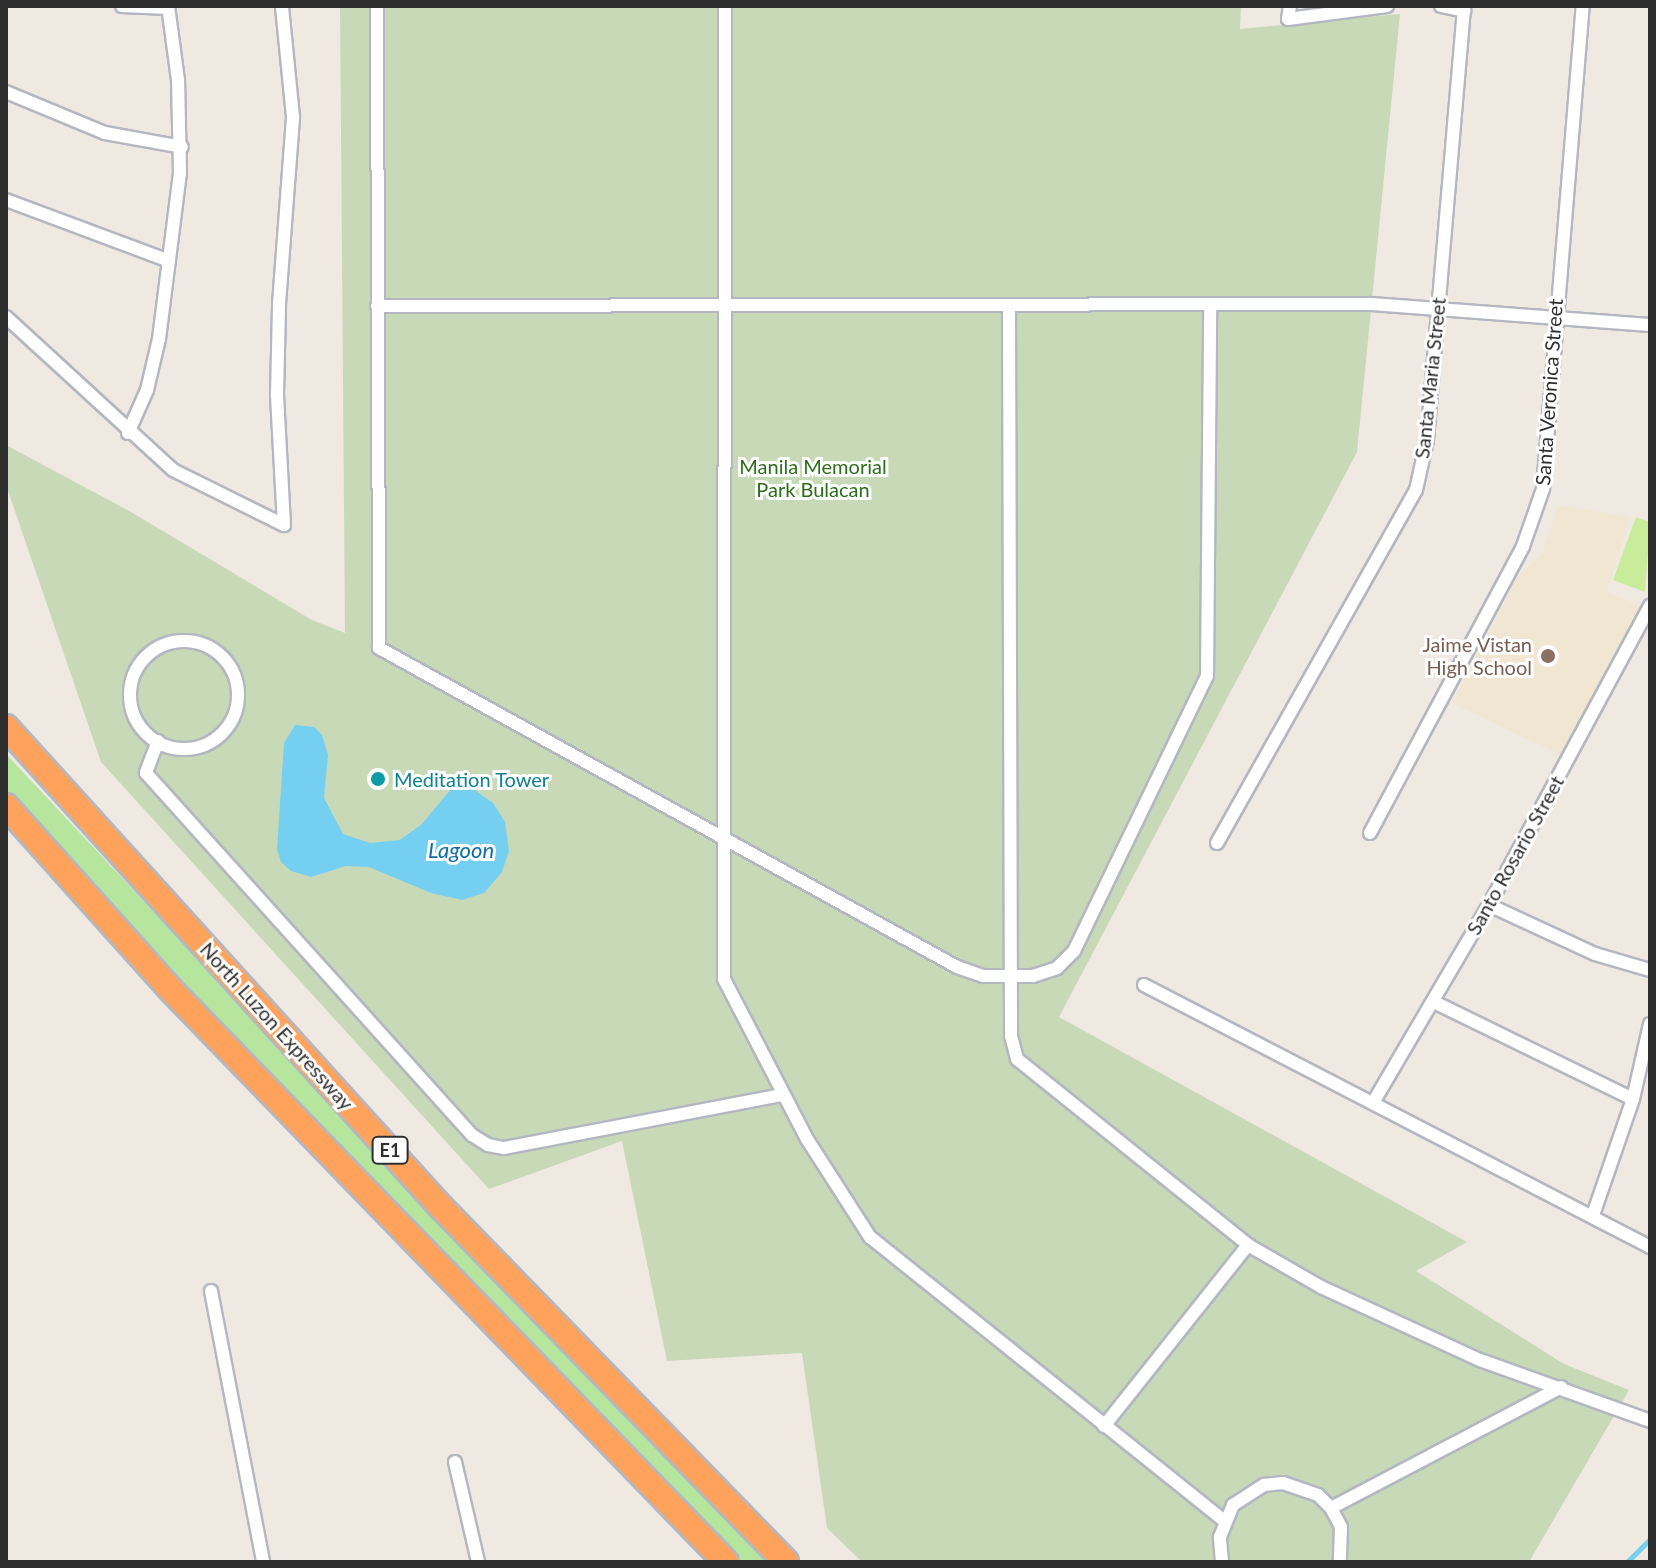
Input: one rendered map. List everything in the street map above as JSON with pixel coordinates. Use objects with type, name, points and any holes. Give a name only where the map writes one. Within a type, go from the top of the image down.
[{"type":"highway","name":"North Luzon Expressway","points":[[6,727],[441,1207],[786,1562]]},
{"type":"highway","name":"E1","points":[[6,806],[173,992],[726,1562]]},
{"type":"street","points":[[122,6],[168,7],[182,147],[169,261],[147,390],[128,433]]},
{"type":"street","points":[[6,317],[128,433],[173,470],[214,495],[284,525],[278,335],[293,117],[282,6]]},
{"type":"street","points":[[377,6],[379,648],[957,967],[1011,979],[1057,968],[1074,951],[1207,676],[1210,305]]},
{"type":"street","points":[[725,6],[727,842],[724,979],[783,1095],[870,1237],[1224,1521]]},
{"type":"street","points":[[1290,6],[1288,19],[1387,6]]},
{"type":"street","points":[[1441,6],[1464,9]]},
{"type":"street","name":"Santa Veronica Street","points":[[1370,833],[1534,521],[1543,489],[1554,317],[1583,6]]},
{"type":"street","name":"Santa Maria Street","points":[[1217,843],[1416,490],[1427,440],[1464,9]]},
{"type":"street","points":[[6,92],[105,133],[182,147]]},
{"type":"street","points":[[6,200],[169,261]]},
{"type":"street","points":[[377,306],[1371,304],[1438,306],[1650,325]]},
{"type":"street","points":[[1009,305],[1011,1036],[1017,1059],[1248,1245],[1393,1324],[1650,1421]]},
{"type":"street","name":"Santo Rosario Street","points":[[1374,1101],[1489,905],[1649,609]]},
{"type":"street","points":[[169,643],[196,643],[212,649],[236,682],[230,722],[198,746],[158,741],[144,730],[131,706],[135,671],[153,651],[169,643]]},
{"type":"street","points":[[158,741],[146,773],[472,1135],[488,1145],[504,1148],[783,1095]]},
{"type":"street","points":[[1489,905],[1595,954],[1650,970]]},
{"type":"street","points":[[1144,985],[1374,1101],[1650,1247]]},
{"type":"street","points":[[1434,1002],[1633,1099]]},
{"type":"street","points":[[1593,1215],[1633,1099],[1650,1024]]},
{"type":"street","points":[[1104,1426],[1248,1245]]},
{"type":"street","points":[[211,1291],[263,1562]]},
{"type":"street","points":[[1331,1508],[1561,1387]]},
{"type":"street","points":[[455,1462],[478,1562]]},
{"type":"street","points":[[1222,1562],[1224,1521],[1233,1505],[1264,1485],[1302,1486],[1331,1508],[1341,1527],[1340,1562]]},
{"type":"shaded area","name":"Jaime Vistan High School","points":[[1559,505],[1630,517],[1607,592],[1647,608],[1561,755],[1452,703],[1518,577],[1543,552]]},
{"type":"green space","name":"Manila Memorial Park Bulacan","points":[[340,6],[1241,6],[1240,29],[1400,14],[1357,452],[1059,1017],[1467,1242],[1416,1271],[1564,1364],[1629,1390],[1529,1562],[862,1562],[827,1528],[802,1353],[667,1361],[622,1141],[489,1189],[101,762],[6,485],[6,445],[131,512],[312,620],[345,633]]},
{"type":"green space","points":[[1636,517],[1650,522],[1645,592],[1613,580]]},
{"type":"green space","points":[[6,754],[458,1237],[774,1562],[740,1562],[495,1320],[6,789]]},
{"type":"water","name":"Lagoon","points":[[295,725],[314,727],[322,735],[328,755],[324,798],[343,834],[370,843],[400,840],[422,824],[451,789],[472,788],[493,803],[505,822],[509,851],[502,872],[484,893],[462,900],[431,893],[369,867],[346,866],[311,877],[291,871],[281,862],[277,849],[284,743]]},
{"type":"waterway","points":[[1627,1562],[1650,1539]]},
{"type":"place","name":"Jaime Vistan High School","points":[[1548,656]]},
{"type":"place","name":"Meditation Tower","points":[[378,779]]}]
